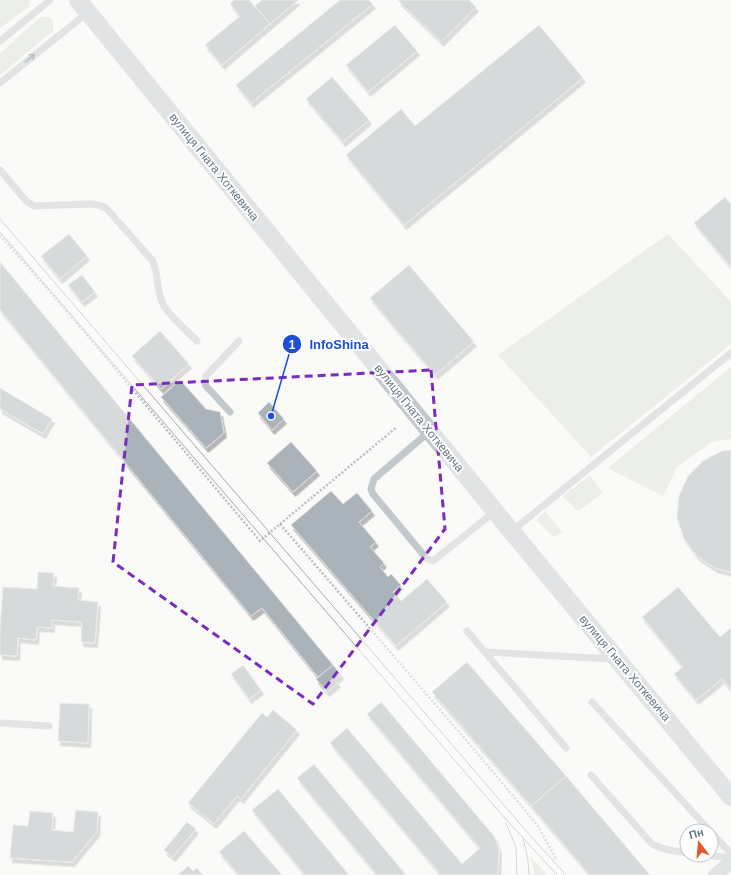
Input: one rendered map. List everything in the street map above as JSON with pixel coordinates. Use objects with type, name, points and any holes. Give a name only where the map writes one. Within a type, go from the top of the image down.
[{"type":"street","name":"вулиця Гната Хоткевича","points":[[83,6],[512,532],[731,797]]},
{"type":"street","points":[[715,875],[731,862]]},
{"type":"lane","points":[[0,41],[50,0]]},
{"type":"lane","points":[[0,83],[83,6]]},
{"type":"lane","points":[[0,170],[26,201],[34,206],[92,204],[102,206],[107,209],[152,260],[156,269],[163,306],[197,341]]},
{"type":"lane","points":[[230,412],[206,386],[205,379],[206,376],[239,341]]},
{"type":"lane","points":[[512,532],[731,353]]},
{"type":"lane","points":[[430,431],[374,479],[371,489],[373,494],[427,559],[433,561],[495,511]]},
{"type":"lane","points":[[467,631],[566,748]]},
{"type":"lane","points":[[485,652],[617,659]]},
{"type":"lane","points":[[592,702],[702,823]]},
{"type":"lane","points":[[0,723],[49,726]]},
{"type":"lane","points":[[591,775],[651,843],[656,846],[679,851]]},
{"type":"lane","points":[[719,841],[731,854]]},
{"type":"lane","points":[[719,856],[731,858]]},
{"type":"path","points":[[0,235],[71,316],[260,541],[397,427]]},
{"type":"path","points":[[280,524],[538,826],[556,859]]},
{"type":"highlighted area","points":[[431,370],[445,529],[313,704],[113,562],[132,385]]},
{"type":"shaded area","points":[[0,0],[30,0],[30,6],[0,28]]},
{"type":"shaded area","points":[[41,17],[49,17],[53,21],[53,31],[0,75],[0,53]]},
{"type":"shaded area","points":[[668,234],[731,302],[731,344],[591,457],[498,355]]},
{"type":"shaded area","points":[[731,367],[731,439],[712,442],[677,467],[663,496],[608,468]]},
{"type":"shaded area","points":[[590,476],[603,493],[578,511],[562,496]]},
{"type":"shaded area","points":[[545,511],[562,532],[553,537],[536,520]]},
{"type":"shaded area","points":[[530,856],[547,875],[535,875]]},
{"type":"building","points":[[234,0],[249,0],[270,24],[222,65],[205,45],[240,16],[230,4]]},
{"type":"building","points":[[262,0],[298,0],[270,24],[255,6]]},
{"type":"building","points":[[340,0],[369,0],[373,4],[251,103],[236,85]]},
{"type":"building","points":[[398,0],[469,0],[476,7],[441,42]]},
{"type":"building","points":[[395,25],[417,51],[368,92],[346,65]]},
{"type":"building","points":[[539,25],[583,78],[404,225],[346,155],[401,109],[415,126]]},
{"type":"building","points":[[332,77],[369,120],[343,142],[306,99]]},
{"type":"building","points":[[725,197],[731,204],[731,267],[694,223]]},
{"type":"building","points":[[69,234],[87,256],[60,279],[41,256]]},
{"type":"building","points":[[0,262],[333,665],[318,677],[262,608],[251,616],[0,310]]},
{"type":"building","points":[[409,265],[474,342],[435,375],[370,298]]},
{"type":"building","points":[[82,275],[95,292],[82,302],[68,285]]},
{"type":"building","points":[[160,331],[189,364],[161,389],[132,356]]},
{"type":"building","points":[[180,380],[206,409],[220,412],[224,433],[206,448],[161,397]]},
{"type":"building","points":[[0,388],[52,419],[43,434],[0,409]]},
{"type":"building","points":[[269,402],[284,419],[272,430],[258,413]]},
{"type":"building","points":[[291,442],[317,471],[293,492],[267,463]]},
{"type":"building","points":[[731,450],[731,572],[715,568],[697,556],[684,539],[677,518],[679,496],[688,476],[703,461],[722,451]]},
{"type":"building","points":[[331,491],[343,504],[357,493],[372,511],[359,522],[376,542],[370,547],[384,563],[380,567],[388,577],[391,574],[401,585],[393,592],[401,601],[427,579],[447,602],[396,646],[291,525]]},
{"type":"building","points":[[38,572],[54,573],[53,586],[79,588],[78,600],[98,602],[95,643],[81,642],[82,622],[52,620],[52,628],[37,627],[36,640],[18,638],[17,656],[0,655],[3,587],[37,589]]},
{"type":"building","points":[[678,587],[720,637],[731,628],[731,690],[722,679],[696,700],[674,674],[683,667],[642,617]]},
{"type":"building","points":[[467,662],[566,776],[531,806],[432,692]]},
{"type":"building","points":[[243,665],[261,690],[249,699],[231,674]]},
{"type":"building","points":[[333,665],[341,675],[335,680],[338,683],[327,692],[316,679]]},
{"type":"building","points":[[381,702],[494,836],[499,849],[498,875],[441,875],[330,743],[347,728],[462,864],[480,848],[367,714]]},
{"type":"building","points":[[60,703],[89,704],[88,743],[58,741]]},
{"type":"building","points":[[273,710],[297,730],[241,799],[237,796],[214,824],[188,803],[262,713],[267,717]]},
{"type":"building","points":[[314,764],[406,875],[377,875],[297,778]]},
{"type":"building","points":[[566,776],[650,875],[590,875],[531,806]]},
{"type":"building","points":[[278,789],[349,875],[305,875],[252,810]]},
{"type":"building","points":[[76,810],[98,812],[97,832],[72,862],[10,858],[13,825],[28,826],[30,811],[53,813],[52,830],[73,832]]},
{"type":"building","points":[[187,822],[196,829],[173,857],[164,850]]},
{"type":"building","points":[[244,831],[282,875],[239,875],[219,852]]},
{"type":"building","points":[[188,866],[193,871],[197,868],[203,875],[178,875]]},
{"type":"tram line","points":[[0,219],[528,833],[566,875]]},
{"type":"tram line","points":[[0,232],[366,658],[503,816],[557,875]]},
{"type":"tram line","points":[[506,823],[516,847],[517,875]]},
{"type":"tram line","points":[[523,838],[528,860],[529,875]]},
{"type":"place","name":"InfoShina","points":[[271,416]]}]
